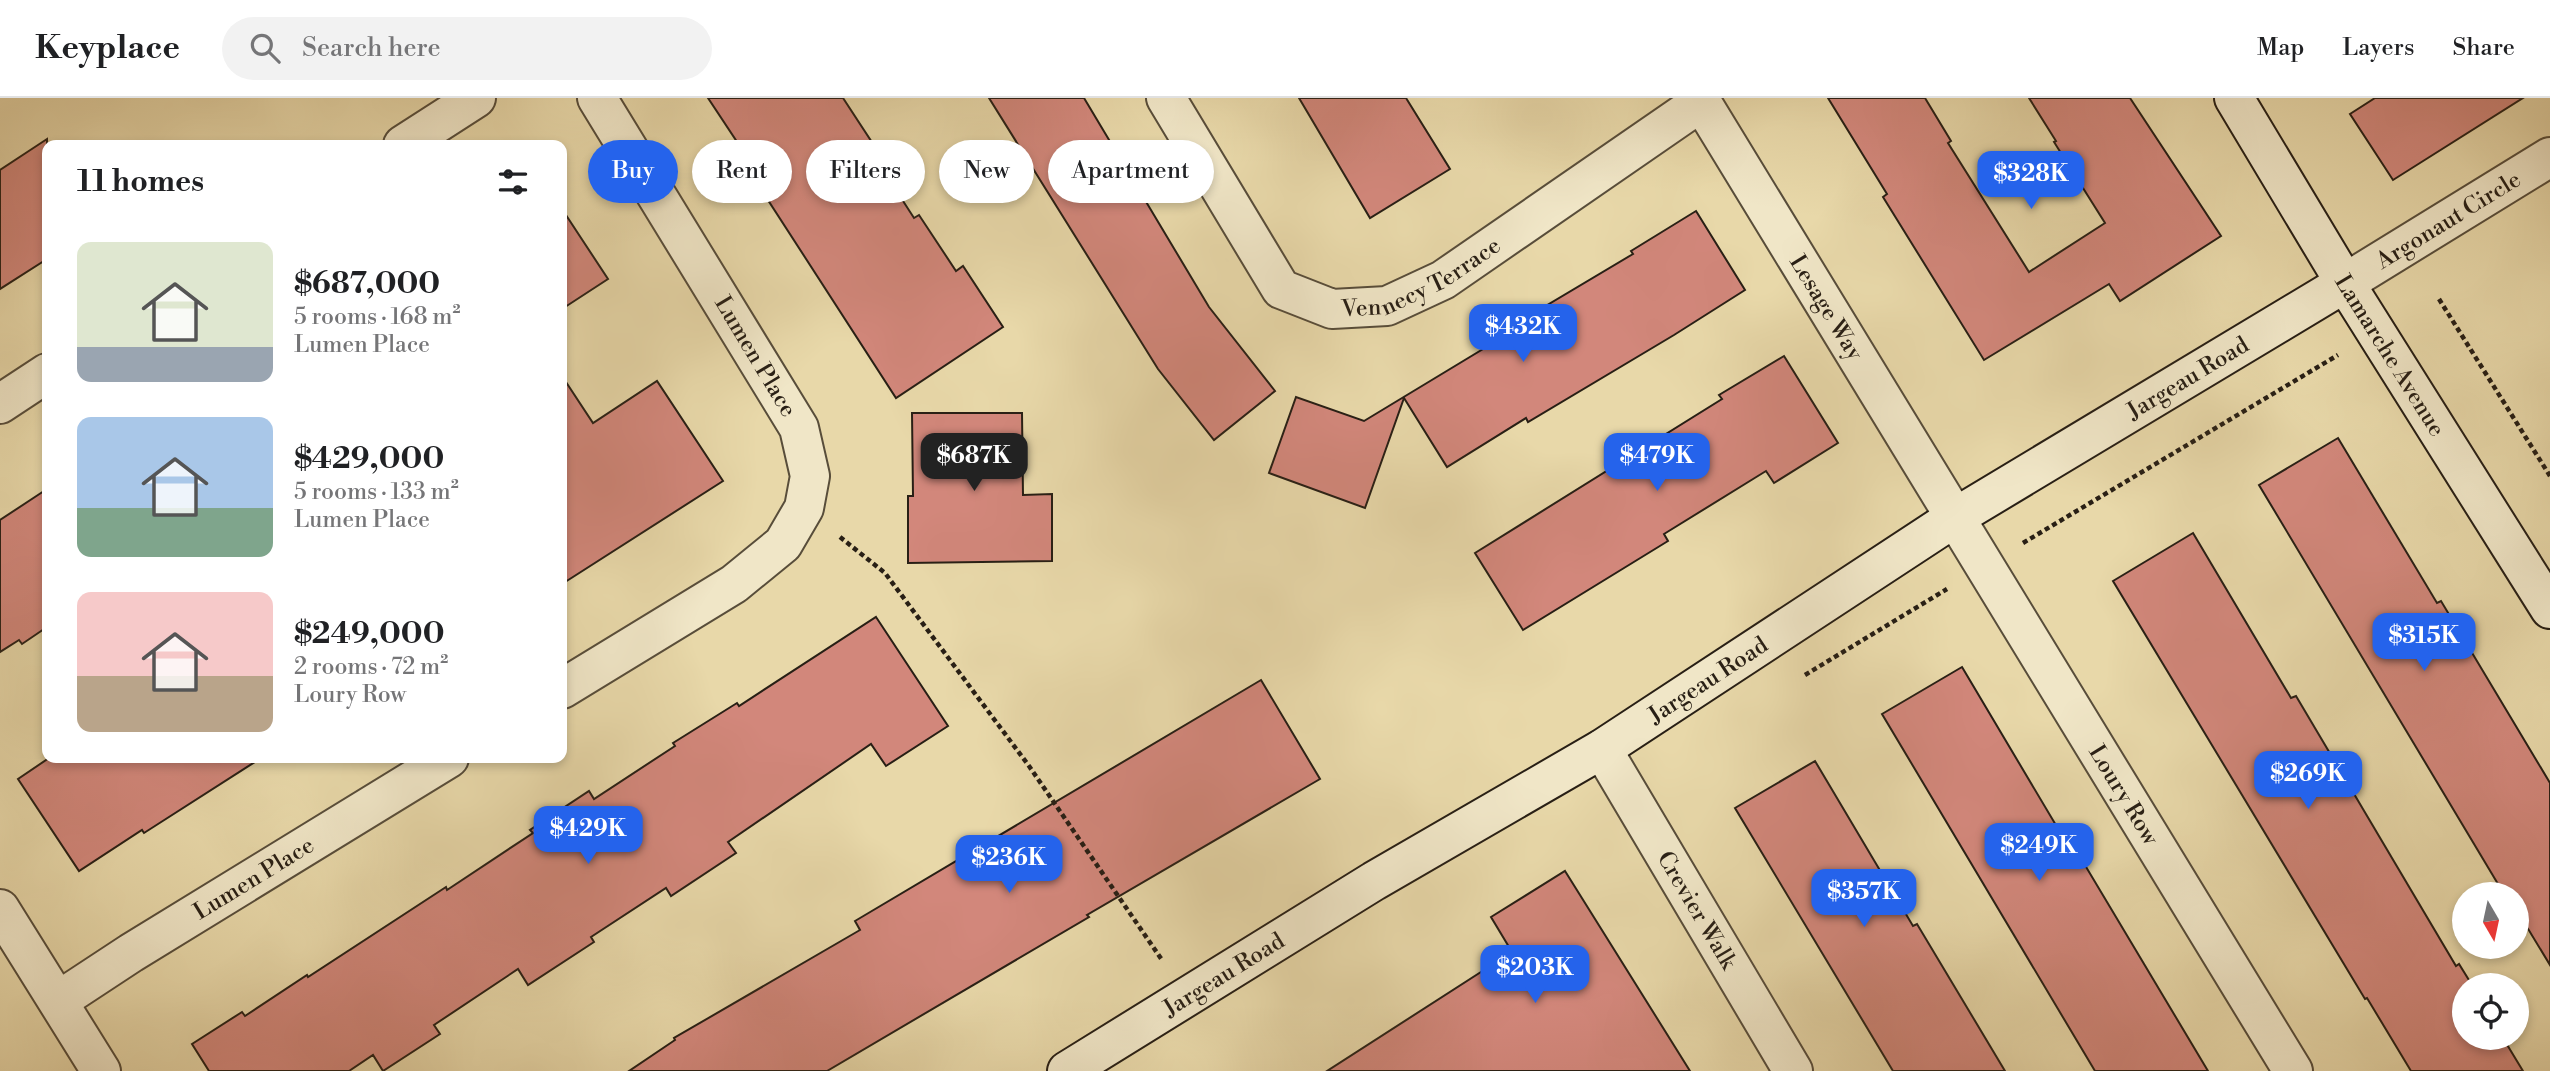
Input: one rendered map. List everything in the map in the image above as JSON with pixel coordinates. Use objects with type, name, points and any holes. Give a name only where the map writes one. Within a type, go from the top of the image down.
[{"type":"street","points":[[411,140],[477,98]]},
{"type":"street","name":"Lumen Place","points":[[567,686],[734,584],[783,544],[804,508],[810,476],[799,428],[597,98]]},
{"type":"street","name":"Vennecy Terrace","points":[[1166,98],[1281,289],[1332,309],[1387,306],[1443,280],[1700,100]]},
{"type":"street","name":"Lamarche Avenue","points":[[2234,98],[2345,283],[2550,609]]},
{"type":"street","name":"Lesage Way","points":[[1700,100],[1954,518]]},
{"type":"street","name":"Argonaut Circle","points":[[2345,283],[2550,157]]},
{"type":"street","name":"Jargeau Road","points":[[1067,1071],[1374,881],[1602,749],[1954,518],[2345,283]]},
{"type":"street","points":[[0,404],[42,376]]},
{"type":"street","name":"Loury Row","points":[[1954,518],[2293,1071]]},
{"type":"street","name":"Crevier Walk","points":[[1602,749],[1793,1071]]},
{"type":"street","name":"Lumen Place","points":[[58,1001],[131,953],[441,763]]},
{"type":"street","points":[[0,909],[101,1071]]},
{"type":"path","points":[[2440,299],[2550,476]]},
{"type":"path","points":[[804,508],[885,573],[1029,766],[1156,949],[1183,999]]},
{"type":"building","points":[[708,98],[843,98],[870,140],[806,140],[806,203],[904,203],[914,218],[919,215],[956,271],[963,266],[1003,327],[896,398],[770,203],[792,203],[792,140],[736,140]]},
{"type":"building","points":[[989,98],[1084,98],[1109,140],[1048,140],[1048,193],[1034,170],[1034,140],[1015,140]]},
{"type":"building","points":[[1299,98],[1406,98],[1450,169],[1370,218]]},
{"type":"building","points":[[1828,98],[1925,98],[1951,141],[1948,143],[2029,272],[2105,223],[2029,98],[2130,98],[2221,236],[2120,301],[2109,284],[1984,360],[1883,197],[1887,194]]},
{"type":"building","points":[[2375,98],[2523,98],[2393,180],[2350,114]]},
{"type":"building","points":[[42,142],[42,262],[0,289],[0,170]]},
{"type":"building","points":[[1054,203],[1147,203],[1209,307],[1275,391],[1214,440],[1158,369]]},
{"type":"building","points":[[1696,211],[1745,290],[1674,335],[1528,422],[1526,418],[1447,467],[1404,398],[1365,508],[1269,473],[1296,397],[1364,421],[1483,349],[1480,345],[1633,254],[1631,251]]},
{"type":"building","points":[[567,217],[608,279],[567,306]]},
{"type":"building","points":[[1784,356],[1838,443],[1774,483],[1766,471],[1664,534],[1668,541],[1523,630],[1475,553],[1722,399],[1719,395]]},
{"type":"building","points":[[657,381],[723,481],[567,581],[567,384],[593,423]]},
{"type":"building","points":[[912,413],[1022,413],[1023,495],[1052,494],[1052,561],[908,563],[908,496],[913,496]]},
{"type":"building","points":[[2338,438],[2437,603],[2441,601],[2550,783],[2550,965],[2529,930],[2529,882],[2497,882],[2259,485]]},
{"type":"building","points":[[42,492],[42,630],[22,644],[19,640],[0,652],[0,520]]},
{"type":"building","points":[[2193,533],[2291,698],[2296,696],[2456,966],[2459,964],[2465,973],[2452,973],[2452,1050],[2510,1050],[2523,1071],[2411,1071],[2113,581]]},
{"type":"building","points":[[876,617],[948,726],[886,766],[871,744],[728,842],[736,853],[671,896],[666,888],[591,937],[594,942],[528,985],[518,969],[434,1025],[440,1034],[383,1071],[373,1055],[349,1071],[209,1071],[192,1044],[242,1012],[245,1016],[446,887],[447,890],[533,833],[530,830],[589,791],[594,799],[675,746],[673,743],[737,703],[739,706]]},
{"type":"building","points":[[1962,667],[2060,832],[2064,830],[2208,1071],[2095,1071],[1882,714]]},
{"type":"building","points":[[1261,680],[1320,779],[827,1071],[629,1071],[675,1040],[674,1038],[860,930],[855,921]]},
{"type":"building","points":[[1815,761],[1913,926],[1917,924],[2005,1071],[1893,1071],[1735,808]]},
{"type":"building","points":[[42,763],[253,763],[79,871],[18,779]]},
{"type":"building","points":[[1565,871],[1690,1071],[1327,1071],[1512,952],[1491,917]]}]
